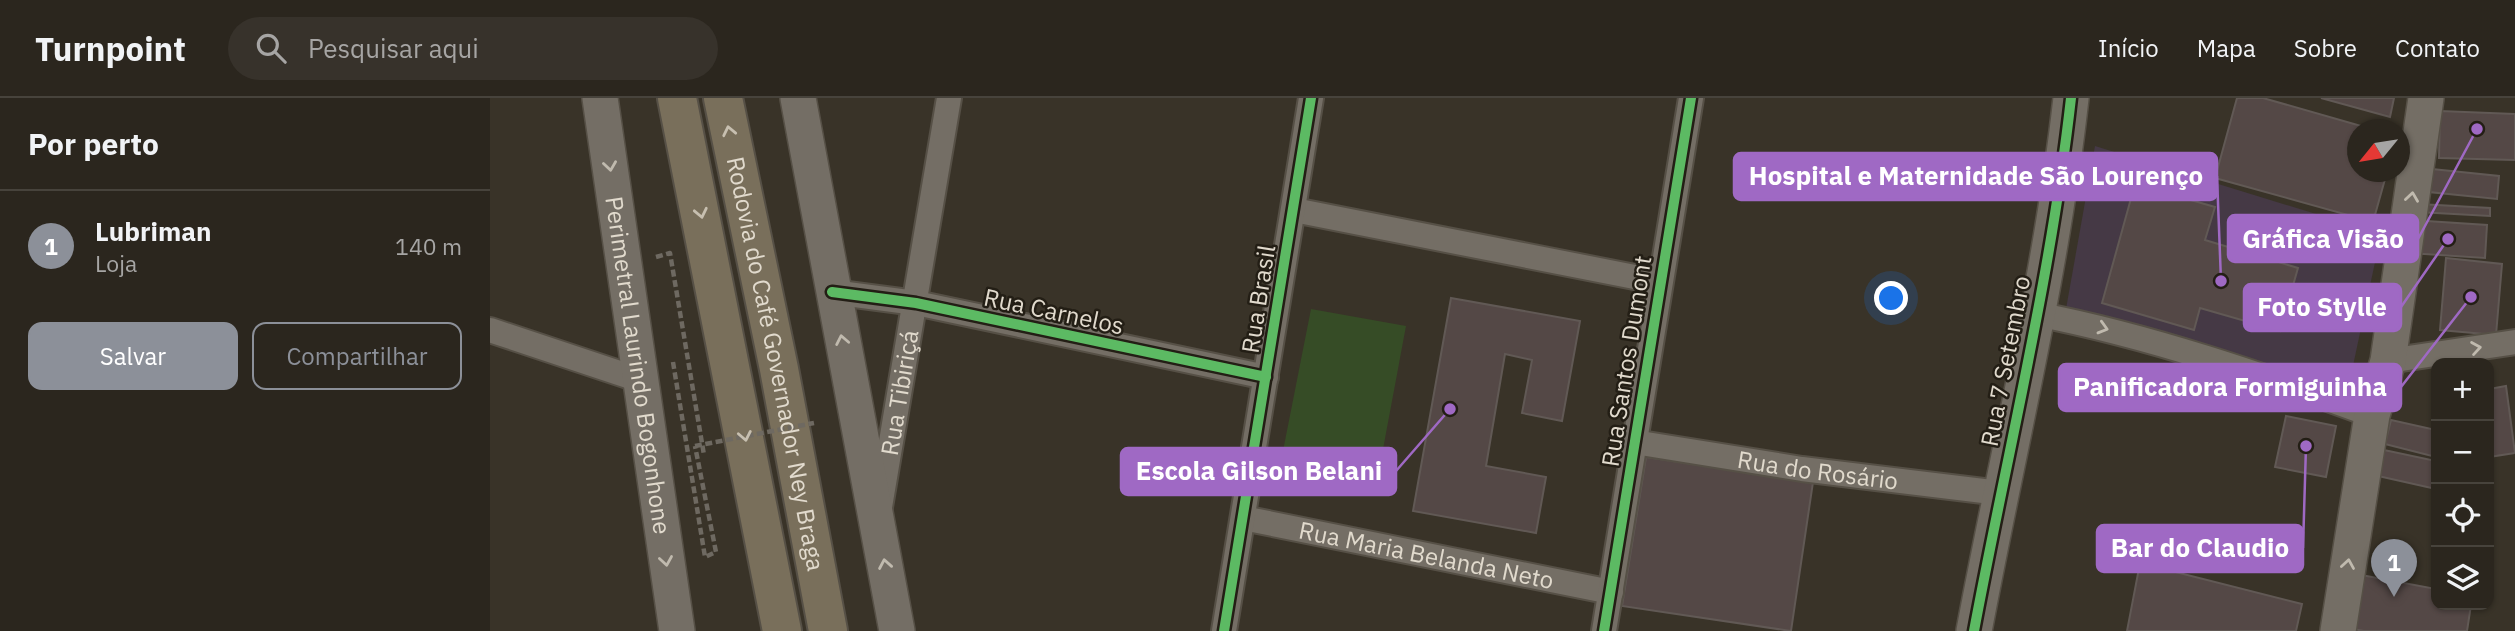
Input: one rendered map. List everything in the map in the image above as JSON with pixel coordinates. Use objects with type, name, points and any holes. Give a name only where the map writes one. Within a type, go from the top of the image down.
[{"type":"highway","name":"Rodovia do Café Governador Ney Braga","points":[[677,98],[782,631]]},
{"type":"highway","name":"Rodovia do Café Governador Ney Braga","points":[[723,98],[779,369],[828,631]]},
{"type":"main road","name":"Perimetral Laurindo Bogonhone","points":[[600,98],[677,631]]},
{"type":"main road","points":[[798,98],[897,631]]},
{"type":"main road","name":"Rua 7 Setembro","points":[[1974,631],[2036,314],[2064,155],[2071,98]]},
{"type":"main road","points":[[2338,631],[2372,415],[2388,361],[2426,98]]},
{"type":"street","name":"Rua Tibiriçá","points":[[877,522],[949,98]]},
{"type":"street","name":"Rua Brasil","points":[[1224,631],[1311,98]]},
{"type":"street","name":"Rua Santos Dumont","points":[[1604,631],[1691,98]]},
{"type":"street","points":[[1294,210],[1660,282]]},
{"type":"street","name":"Rua Carnelos","points":[[832,292],[916,303],[1266,377]]},
{"type":"street","points":[[2036,314],[2094,325],[2296,387],[2372,415]]},
{"type":"street","points":[[490,330],[640,380]]},
{"type":"street","points":[[2388,361],[2515,342]]},
{"type":"street","name":"Rua do Rosário","points":[[1634,442],[1802,469],[2000,493]]},
{"type":"street","name":"Rua Maria Belanda Neto","points":[[1243,518],[1611,592]]},
{"type":"path","points":[[658,269],[656,255],[670,253],[704,455]]},
{"type":"path","points":[[671,351],[705,557],[716,552],[695,446],[814,423]]},
{"type":"shaded area","points":[[2095,146],[2381,234],[2347,394],[2066,309]]},
{"type":"green space","points":[[1311,309],[1406,326],[1378,476],[1282,456]]},
{"type":"building","points":[[2237,98],[2263,98],[2347,122],[2347,182],[2384,182],[2373,222],[2215,178]]},
{"type":"building","points":[[2321,98],[2394,98],[2390,117]]},
{"type":"building","points":[[2440,111],[2515,114],[2515,160],[2439,158]]},
{"type":"building","points":[[2432,169],[2499,176],[2497,199],[2429,192]]},
{"type":"building","points":[[2135,184],[2215,207],[2205,240],[2298,268],[2280,331],[2200,308],[2194,330],[2102,303]]},
{"type":"building","points":[[2419,204],[2490,208],[2490,216],[2418,212]]},
{"type":"building","points":[[2411,220],[2487,225],[2485,258],[2409,253]]},
{"type":"building","points":[[2446,258],[2502,264],[2496,335],[2440,330]]},
{"type":"building","points":[[1451,298],[1580,321],[1562,421],[1522,413],[1532,360],[1505,354],[1486,466],[1546,477],[1536,533],[1413,511]]},
{"type":"building","points":[[2506,386],[2515,453],[2494,456],[2494,388]]},
{"type":"building","points":[[2286,416],[2336,426],[2326,477],[2275,467]]},
{"type":"building","points":[[2391,420],[2431,429],[2431,456],[2385,444]]},
{"type":"building","points":[[2384,450],[2431,460],[2431,488],[2378,476]]},
{"type":"building","points":[[1646,457],[1813,482],[1791,631],[1622,606]]},
{"type":"building","points":[[2140,563],[2302,604],[2296,631],[2127,631]]},
{"type":"building","points":[[2356,574],[2431,588],[2431,610],[2470,610],[2467,631],[2364,631],[2347,628]]},
{"type":"cycle path","points":[[1224,631],[1311,98]]},
{"type":"cycle path","points":[[1604,631],[1691,98]]},
{"type":"cycle path","points":[[1974,631],[2040,299],[2071,98]]},
{"type":"cycle path","points":[[832,292],[916,303],[1266,377]]},
{"type":"place","name":"Gráfica Visão","points":[[2477,129]]},
{"type":"place","name":"Foto Stylle","points":[[2448,239]]},
{"type":"place","name":"Hospital e Maternidade São Lourenço","points":[[2221,281]]},
{"type":"place","name":"Panificadora Formiguinha","points":[[2471,297]]},
{"type":"place","name":"Escola Gilson Belani","points":[[1450,409]]},
{"type":"place","name":"Bar do Claudio","points":[[2306,446]]},
{"type":"place","name":"Lubriman","points":[[2394,597]]}]
